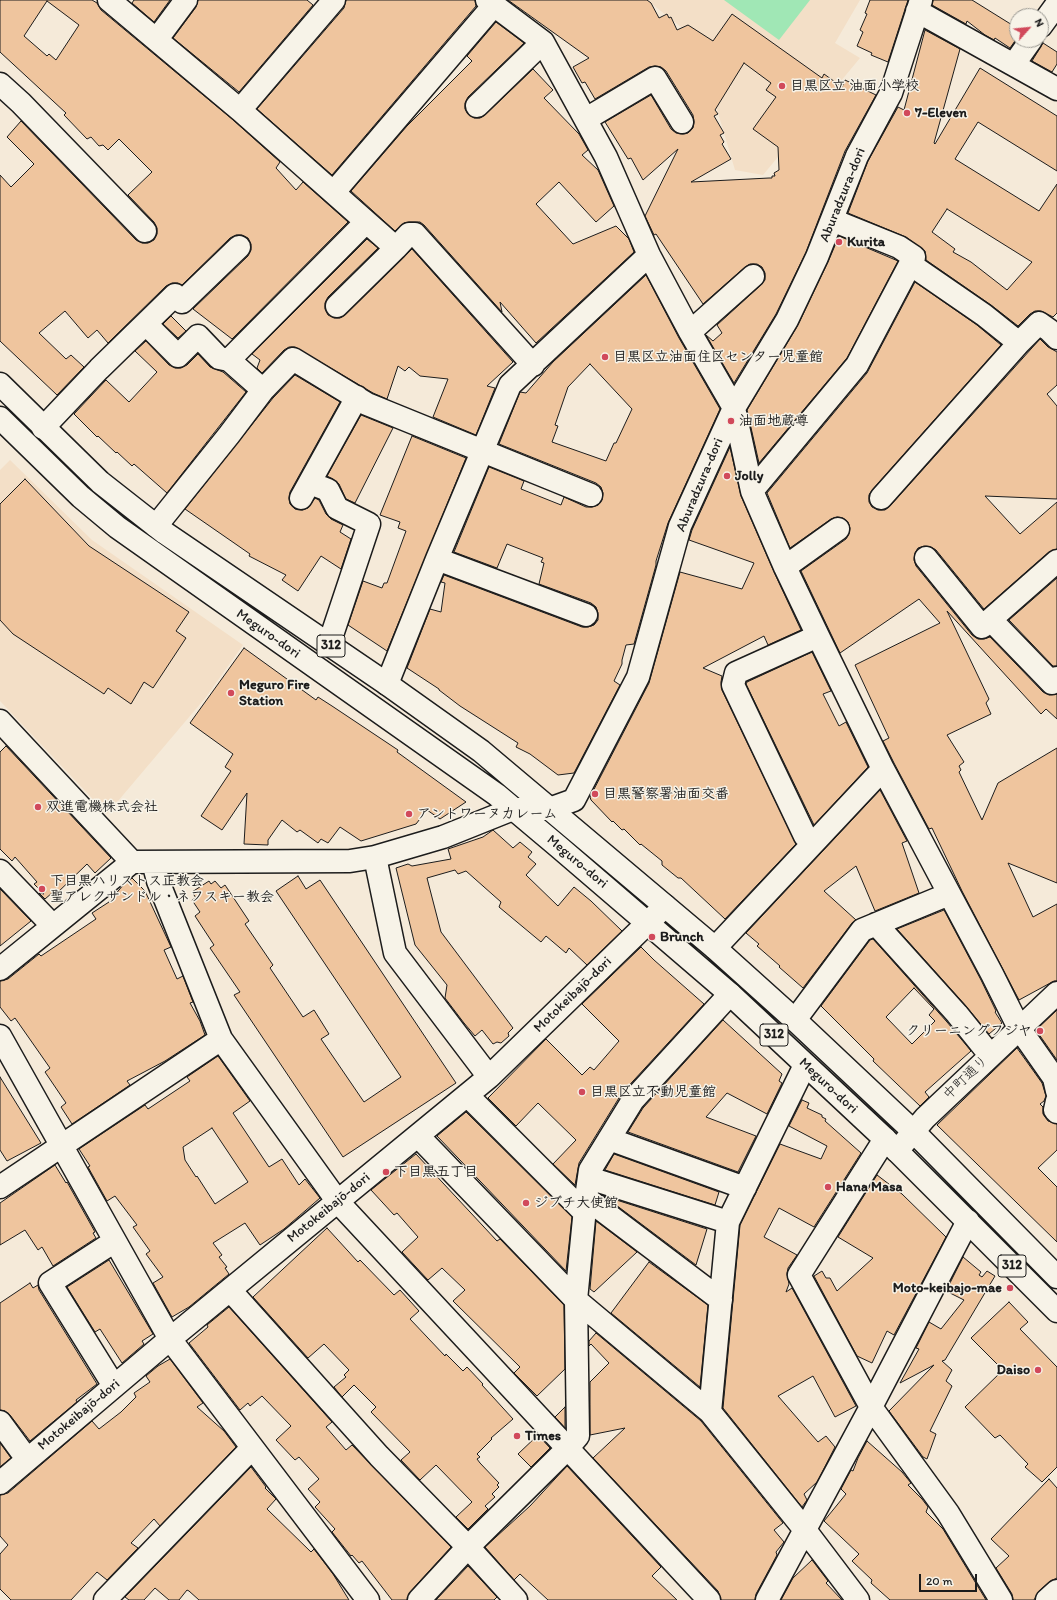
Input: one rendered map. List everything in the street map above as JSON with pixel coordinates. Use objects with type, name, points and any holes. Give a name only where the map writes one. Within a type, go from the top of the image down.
[{"type":"street","points":[[109,0],[240,110],[396,248]]},
{"type":"street","points":[[157,39],[186,0]]},
{"type":"street","points":[[240,110],[334,0]]},
{"type":"street","points":[[334,192],[497,4],[543,42],[606,157],[649,255],[690,332],[734,408],[752,491],[785,567],[882,769],[992,974],[1019,1028],[1054,1078],[1056,1104]]},
{"type":"street","points":[[1049,15],[1057,4]]},
{"type":"street","points":[[919,5],[1057,89]]},
{"type":"street","name":"Aburadzura-dori","points":[[513,809],[549,809],[574,800],[638,677],[680,526],[734,408],[787,320],[817,257],[857,156],[891,92],[919,5]]},
{"type":"street","points":[[477,106],[543,42]]},
{"type":"street","points":[[1014,64],[1025,48]]},
{"type":"street","points":[[586,119],[655,78],[682,122]]},
{"type":"street","points":[[0,84],[21,103],[145,231]]},
{"type":"street","points":[[752,491],[857,365],[914,257],[899,247],[832,220]]},
{"type":"street","points":[[229,360],[366,222]]},
{"type":"street","points":[[337,306],[409,234],[415,234],[532,365]]},
{"type":"street","points":[[43,428],[175,295],[182,302],[239,247]]},
{"type":"street","points":[[387,684],[437,559],[510,385],[649,255]]},
{"type":"street","points":[[910,264],[984,315],[1020,343]]},
{"type":"street","points":[[690,332],[753,276]]},
{"type":"street","points":[[881,498],[1039,323],[1054,330]]},
{"type":"street","points":[[146,324],[178,356],[198,336],[219,358],[229,360],[263,390]]},
{"type":"street","points":[[156,526],[230,435],[263,390],[293,359],[367,404],[591,495]]},
{"type":"street","name":"Meguro-dori","points":[[0,384],[43,428],[100,482],[156,526],[387,684],[481,751],[715,948],[795,1020],[913,1131],[1056,1274]]},
{"type":"street","points":[[329,644],[369,524],[337,508],[328,490],[305,490],[357,398]]},
{"type":"street","name":"Meguro-dori","points":[[0,418],[81,497],[117,528],[496,795],[648,923],[730,994],[891,1145],[1057,1311]]},
{"type":"street","points":[[785,567],[838,529]]},
{"type":"street","points":[[926,558],[987,623],[1052,683],[1057,678]]},
{"type":"street","points":[[437,559],[586,615]]},
{"type":"street","points":[[987,623],[1057,562]]},
{"type":"street","points":[[814,842],[805,836],[733,685],[736,673],[818,636]]},
{"type":"street","points":[[0,721],[143,862],[158,881],[221,1039],[338,1202],[709,1600]]},
{"type":"street","points":[[715,948],[882,769]]},
{"type":"street","points":[[0,969],[53,926],[143,862],[350,861],[375,857],[443,837],[513,809]]},
{"type":"street","points":[[375,857],[395,953],[489,1077]]},
{"type":"street","points":[[0,871],[53,926]]},
{"type":"street","points":[[795,1020],[862,930],[949,894]]},
{"type":"street","name":"Motokeibajō-dori","points":[[0,1483],[170,1339],[489,1077],[665,906]]},
{"type":"street","points":[[876,924],[956,1014],[990,1055]]},
{"type":"street","name":"中町通り","points":[[871,1407],[799,1275],[891,1145],[913,1131],[990,1055],[1057,993]]},
{"type":"street","points":[[419,1600],[578,1436],[576,1300],[590,1170],[633,1100],[730,994]]},
{"type":"street","points":[[0,1036],[170,1339],[368,1600]]},
{"type":"street","points":[[0,1187],[60,1145],[221,1039]]},
{"type":"street","points":[[710,1412],[728,1222],[805,1065]]},
{"type":"street","points":[[467,1095],[586,1196],[721,1300]]},
{"type":"street","points":[[418,1136],[576,1300],[710,1412],[805,1530],[858,1600]]},
{"type":"street","points":[[609,1139],[745,1188]]},
{"type":"street","points":[[586,1196],[728,1222]]},
{"type":"street","points":[[767,1600],[871,1407],[968,1221]]},
{"type":"street","points":[[114,1241],[50,1283],[114,1386]]},
{"type":"street","points":[[230,1290],[379,1456],[516,1600]]},
{"type":"street","points":[[871,1407],[948,1513],[1001,1600]]},
{"type":"street","points":[[0,1422],[27,1459]]},
{"type":"street","points":[[105,1600],[252,1448]]},
{"type":"street","points":[[1047,1600],[1057,1591]]},
{"type":"shaded area","name":"目黒区立 油面小学校","points":[[647,0],[860,0],[835,43],[860,58],[763,175],[735,170],[693,29],[681,27]]},
{"type":"shaded area","points":[[10,460],[92,540],[243,645],[206,697],[107,814],[0,701],[0,470]]},
{"type":"green space","points":[[724,0],[810,0],[779,40]]},
{"type":"building","points":[[0,0],[92,0],[97,3],[101,10],[232,119],[280,162],[276,168],[296,190],[303,182],[348,222],[232,339],[193,309],[248,256],[251,250],[251,244],[248,238],[242,235],[236,235],[230,238],[182,285],[172,283],[166,286],[108,343],[97,330],[88,338],[65,311],[39,333],[66,359],[71,355],[84,367],[57,395],[0,341],[0,175],[11,187],[34,164],[7,137],[21,121],[136,240],[142,243],[148,243],[154,240],[157,234],[157,228],[154,222],[128,195],[152,172],[119,139],[108,150],[103,145],[99,146],[91,137],[87,139],[64,115],[66,113],[0,52]],"holes":[[[47,1],[79,25],[56,60],[49,54],[47,56],[24,36]]]},
{"type":"building","points":[[134,0],[170,0],[154,22],[132,3]]},
{"type":"building","points":[[198,0],[307,0],[313,5],[239,92],[173,38],[196,7]]},
{"type":"building","points":[[346,0],[475,0],[476,6],[332,175],[257,109],[344,8]]},
{"type":"building","points":[[508,0],[647,0],[651,3],[659,18],[667,14],[669,18],[671,17],[677,30],[688,25],[713,41],[732,14],[822,78],[824,74],[842,87],[845,80],[876,95],[845,151],[806,252],[776,314],[734,383],[706,335],[713,341],[722,333],[717,325],[761,285],[765,280],[765,273],[762,267],[757,264],[750,264],[703,304],[656,234],[654,235],[645,216],[678,149],[643,180],[631,158],[628,159],[605,122],[651,95],[671,129],[676,133],[688,133],[693,128],[693,115],[666,71],[661,67],[655,66],[649,67],[595,99],[585,82],[582,83],[573,67],[589,58]],"holes":[[[744,63],[771,83],[766,90],[776,97],[753,129],[778,147],[779,170],[774,173],[775,176],[772,176],[772,178],[691,182],[731,159],[722,144],[724,142],[720,135],[724,133],[714,116],[718,114],[715,110]]]},
{"type":"building","points":[[870,0],[908,0],[888,62],[871,55],[872,53],[857,46],[863,32],[860,30],[867,14],[865,13]]},
{"type":"building","points":[[933,0],[972,0],[1009,23],[1009,47],[995,38],[994,40],[985,35],[967,21],[966,24],[932,5]]},
{"type":"building","points":[[496,22],[524,43],[468,97],[465,103],[465,109],[468,114],[474,118],[480,118],[485,115],[533,69],[553,90],[544,98],[579,134],[588,150],[582,155],[598,170],[614,206],[596,222],[559,182],[536,204],[573,244],[616,226],[629,239],[634,252],[536,343],[500,302],[502,312],[424,225],[420,222],[404,223],[395,231],[351,191],[407,126],[472,61],[467,56]]},
{"type":"building","points":[[925,30],[960,49],[934,143],[935,144],[980,68],[1057,116],[1057,171],[978,122],[955,159],[1039,211],[1057,184],[1057,313],[1053,317],[1041,311],[1035,311],[1018,326],[991,305],[926,260],[925,251],[906,237],[848,213],[868,161],[898,107],[904,110]],"holes":[[[947,209],[1032,262],[1007,290],[971,262],[953,252],[955,249],[932,232]]]},
{"type":"building","points":[[1049,47],[1057,52],[1057,64],[1052,72],[1032,61],[1040,48]]},
{"type":"building","points":[[839,236],[898,261],[847,358],[759,463],[747,410],[798,325]]},
{"type":"building","points":[[367,239],[378,248],[328,297],[325,303],[325,309],[328,315],[334,318],[340,318],[345,315],[412,249],[513,362],[487,386],[495,388],[476,435],[433,417],[448,379],[420,376],[409,367],[405,371],[398,366],[387,399],[373,393],[295,347],[289,347],[284,350],[262,373],[257,368],[260,360],[252,354]]},
{"type":"building","points":[[646,275],[679,338],[720,409],[668,523],[656,561],[634,644],[626,645],[622,664],[614,681],[620,685],[574,773],[558,775],[530,754],[516,747],[518,743],[460,706],[439,689],[407,668],[430,609],[441,612],[445,583],[441,582],[444,575],[582,627],[594,625],[598,620],[596,607],[591,603],[539,584],[544,563],[541,562],[543,558],[507,544],[497,568],[454,552],[489,467],[524,481],[521,489],[561,505],[564,497],[586,507],[598,505],[602,500],[603,493],[601,487],[596,483],[499,444],[520,392],[526,393],[553,362]],"holes":[[[590,364],[632,409],[606,461],[552,442],[558,426],[555,425],[568,387]]]},
{"type":"building","points":[[915,282],[977,325],[1001,345],[872,490],[869,495],[869,502],[872,507],[878,510],[885,510],[890,506],[1040,339],[1048,347],[1057,352],[1057,385],[1047,394],[1057,406],[1057,499],[985,496],[1020,534],[1057,502],[1057,549],[1049,552],[984,609],[936,550],[931,547],[924,546],[918,548],[915,553],[914,560],[916,566],[972,635],[978,639],[990,637],[1043,692],[1049,695],[1057,694],[1057,719],[1046,709],[1041,714],[947,611],[989,699],[986,703],[991,714],[947,735],[964,762],[959,766],[961,770],[959,772],[982,820],[998,783],[1057,748],[1057,883],[1008,863],[1033,917],[1057,904],[1057,981],[1054,981],[1019,1000],[962,891],[932,828],[929,829],[883,741],[889,738],[855,665],[940,623],[919,599],[840,653],[801,571],[846,539],[850,528],[848,522],[843,518],[837,517],[831,519],[790,548],[767,493],[867,373]]},
{"type":"building","points":[[171,316],[186,331],[178,338],[163,324]]},
{"type":"building","points":[[146,341],[169,365],[175,368],[181,368],[187,365],[198,354],[210,367],[223,372],[246,392],[167,493],[134,464],[132,466],[98,436],[97,437],[74,414],[106,380],[129,402],[157,372],[135,351]]},
{"type":"building","points":[[295,375],[340,402],[290,492],[290,504],[295,509],[302,510],[308,508],[315,498],[319,500],[326,514],[331,519],[343,525],[340,532],[351,539],[341,569],[321,556],[298,591],[282,580],[286,575],[249,556],[250,554],[185,509],[273,398]]},
{"type":"building","points":[[361,415],[393,428],[355,503],[346,499],[339,484],[327,476]]},
{"type":"building","points":[[412,436],[466,458],[387,651],[348,625],[363,581],[382,588],[384,583],[387,583],[406,531],[398,528],[400,522],[380,515]]},
{"type":"building","points":[[730,447],[741,496],[801,630],[768,645],[764,636],[703,668],[722,676],[722,690],[796,844],[725,919],[681,878],[678,878],[662,865],[662,861],[641,844],[640,845],[624,829],[622,830],[613,821],[612,822],[591,800],[590,797],[649,683],[680,572],[742,589],[754,563],[689,540],[692,530]]},
{"type":"building","points":[[25,479],[89,546],[189,612],[176,631],[186,638],[153,688],[144,682],[131,704],[108,688],[104,694],[13,634],[0,620],[0,504]]},
{"type":"building","points":[[1057,578],[1057,666],[1053,666],[1009,620]]},
{"type":"building","points":[[244,648],[316,700],[318,697],[398,750],[397,752],[466,802],[440,819],[427,810],[416,824],[361,841],[340,827],[328,843],[321,839],[318,843],[300,830],[297,832],[282,820],[268,840],[268,845],[244,844],[247,793],[222,830],[201,816],[231,771],[225,767],[233,754],[190,723]]},
{"type":"building","points":[[812,652],[831,691],[823,694],[839,726],[846,722],[868,767],[814,825],[746,684],[747,682]]},
{"type":"building","points":[[6,746],[111,858],[95,873],[87,864],[54,896],[52,893],[45,899],[39,893],[44,894],[34,884],[37,882],[15,857],[12,861],[0,849],[0,752]]},
{"type":"building","points":[[880,790],[907,841],[902,843],[919,893],[875,911],[856,866],[824,891],[856,920],[852,923],[803,988],[757,946],[759,944],[746,933]]},
{"type":"building","points":[[493,830],[513,848],[520,842],[532,852],[528,857],[536,864],[526,875],[558,906],[574,887],[622,931],[587,965],[569,948],[566,953],[546,936],[541,942],[499,907],[501,902],[466,871],[458,874],[455,870],[427,878],[441,932],[513,1028],[508,1033],[509,1036],[501,1043],[497,1042],[493,1044],[482,1030],[475,1036],[464,1023],[445,998],[447,985],[415,945],[396,868],[408,864],[412,866],[451,859],[448,849],[483,837]]},
{"type":"building","points":[[298,876],[306,889],[320,880],[456,1083],[343,1157],[234,995],[240,992],[210,948],[214,945],[195,916],[200,912],[192,900],[196,898],[192,892],[209,881],[211,884],[215,881],[221,888],[225,885],[249,921],[245,924],[273,965],[270,968],[303,1017],[314,1010],[329,1034],[321,1039],[364,1102],[401,1077],[276,891]]},
{"type":"building","points":[[132,878],[145,891],[171,947],[164,950],[177,979],[183,976],[193,1002],[190,1003],[200,1021],[205,1035],[165,1061],[127,1081],[130,1085],[72,1124],[61,1107],[66,1103],[45,1072],[50,1068],[15,1018],[11,1021],[0,1007],[0,981],[8,979],[39,954],[41,956],[96,919],[92,913],[109,902],[124,884]]},
{"type":"building","points":[[0,889],[31,921],[0,946]]},
{"type":"building","points":[[944,910],[981,980],[996,1011],[995,1012],[1002,1023],[989,1034],[897,929]]},
{"type":"building","points":[[873,939],[971,1051],[925,1092],[929,1097],[920,1106],[873,1061],[874,1059],[821,1006],[870,940]],"holes":[[[914,988],[934,1009],[929,1015],[935,1021],[912,1044],[886,1017]]]},
{"type":"building","points":[[641,947],[704,1004],[622,1093],[579,1163],[575,1185],[553,1164],[576,1140],[538,1103],[516,1126],[488,1098],[546,1039],[582,1075],[590,1067],[594,1070],[619,1041],[582,1004]]},
{"type":"building","points":[[1057,1010],[1057,1060],[1036,1030]]},
{"type":"building","points":[[723,1020],[782,1074],[779,1081],[782,1083],[767,1114],[727,1093],[706,1117],[756,1136],[738,1172],[628,1132],[643,1108]]},
{"type":"building","points":[[1017,1048],[1042,1083],[1046,1096],[1044,1101],[1040,1104],[1043,1107],[1043,1114],[1048,1121],[1057,1124],[1057,1150],[1038,1168],[1057,1187],[1057,1242],[937,1125]]},
{"type":"building","points":[[218,1056],[250,1101],[233,1113],[269,1167],[282,1159],[299,1185],[305,1179],[320,1198],[284,1229],[260,1245],[245,1223],[213,1243],[222,1255],[219,1257],[227,1267],[225,1268],[229,1274],[189,1307],[172,1317],[153,1283],[163,1277],[146,1254],[150,1251],[133,1227],[137,1225],[115,1196],[107,1201],[88,1167],[90,1166],[79,1149],[145,1105],[148,1109],[190,1081],[187,1077]],"holes":[[[212,1128],[248,1182],[215,1204],[185,1160],[183,1147]]]},
{"type":"building","points":[[0,1077],[41,1143],[7,1161],[0,1150]]},
{"type":"building","points":[[802,1100],[809,1103],[807,1108],[822,1115],[822,1117],[826,1119],[825,1121],[861,1153],[814,1227],[779,1208],[764,1237],[797,1255],[788,1268],[787,1274],[789,1284],[786,1292],[792,1288],[856,1406],[835,1417],[813,1376],[778,1396],[818,1442],[826,1436],[835,1447],[817,1482],[804,1494],[807,1500],[802,1507],[723,1408],[740,1225],[780,1144],[821,1159],[827,1146],[789,1126]]},
{"type":"building","points":[[466,1112],[572,1217],[566,1271],[437,1136]]},
{"type":"building","points":[[416,1154],[497,1241],[500,1239],[564,1305],[565,1369],[537,1396],[514,1373],[520,1367],[453,1301],[465,1290],[442,1268],[428,1280],[402,1252],[418,1237],[397,1213],[394,1215],[371,1190]]},
{"type":"building","points":[[614,1154],[719,1192],[715,1205],[605,1170]]},
{"type":"building","points":[[55,1165],[66,1183],[67,1182],[95,1232],[93,1233],[96,1238],[53,1266],[42,1247],[38,1250],[25,1230],[0,1245],[0,1203]]},
{"type":"building","points":[[877,1175],[902,1194],[946,1237],[894,1335],[887,1331],[872,1363],[857,1356],[814,1276],[822,1271],[826,1278],[830,1278],[837,1291],[873,1258],[838,1237]]},
{"type":"building","points":[[604,1196],[707,1229],[696,1265]]},
{"type":"building","points":[[596,1221],[637,1252],[594,1292],[590,1289]]},
{"type":"building","points":[[327,1228],[358,1262],[360,1260],[394,1295],[400,1290],[419,1311],[410,1319],[445,1356],[446,1354],[463,1371],[467,1367],[513,1419],[491,1438],[492,1439],[477,1454],[480,1457],[477,1459],[499,1483],[497,1485],[499,1487],[492,1494],[495,1497],[485,1506],[488,1509],[468,1529],[456,1517],[472,1502],[436,1465],[420,1480],[401,1460],[410,1452],[371,1412],[376,1407],[354,1385],[342,1397],[334,1387],[346,1377],[344,1375],[349,1370],[324,1344],[308,1358],[253,1297]]},
{"type":"building","points":[[963,1257],[981,1272],[979,1275],[982,1277],[987,1271],[995,1276],[945,1360],[942,1361],[952,1370],[946,1381],[952,1386],[930,1431],[936,1434],[927,1459],[923,1457],[889,1411],[934,1365],[900,1383],[919,1349],[916,1348],[929,1322],[941,1329],[964,1300],[946,1291]]},
{"type":"building","points":[[109,1260],[153,1334],[142,1341],[144,1344],[122,1363],[100,1329],[95,1332],[67,1287]]},
{"type":"building","points":[[649,1262],[708,1305],[700,1387],[611,1313]]},
{"type":"building","points":[[30,1283],[33,1288],[38,1285],[39,1290],[97,1384],[76,1400],[77,1402],[30,1441],[10,1415],[5,1411],[0,1410],[0,1303]]},
{"type":"building","points":[[1009,1302],[1028,1322],[1020,1329],[1057,1367],[1057,1467],[1042,1482],[1025,1467],[1028,1464],[1000,1435],[995,1438],[965,1407],[1003,1370],[971,1338]]},
{"type":"building","points":[[229,1307],[332,1422],[326,1427],[346,1450],[352,1445],[451,1547],[410,1592],[407,1600],[392,1600],[362,1561],[359,1563],[352,1555],[351,1556],[332,1532],[335,1529],[315,1507],[320,1502],[308,1489],[319,1479],[299,1457],[295,1460],[276,1440],[291,1426],[262,1396],[250,1406],[248,1403],[240,1410],[189,1343],[208,1327],[207,1325]]},
{"type":"building","points":[[596,1333],[701,1421],[783,1523],[774,1530],[784,1542],[776,1552],[777,1555],[756,1594],[755,1600],[721,1600],[718,1591],[593,1458],[625,1428],[590,1435],[590,1382],[609,1363],[591,1344],[589,1346],[589,1341]]},
{"type":"building","points":[[170,1359],[203,1403],[197,1407],[224,1431],[236,1447],[160,1526],[154,1519],[131,1543],[138,1548],[107,1580],[97,1572],[71,1600],[11,1600],[0,1589],[0,1554],[8,1545],[0,1536],[0,1495],[8,1493],[92,1421],[99,1429],[121,1412],[136,1397],[134,1393],[150,1382],[146,1376],[158,1366]]},
{"type":"building","points":[[565,1407],[565,1428],[555,1417]]},
{"type":"building","points":[[538,1435],[550,1448],[531,1467],[518,1454]]},
{"type":"building","points":[[867,1441],[902,1472],[911,1483],[908,1485],[928,1507],[926,1512],[943,1529],[986,1600],[890,1600],[871,1583],[872,1580],[852,1561],[859,1554],[824,1521],[846,1494],[841,1489],[851,1470],[853,1471]]},
{"type":"building","points":[[0,1443],[11,1458],[0,1467]]},
{"type":"building","points":[[567,1466],[661,1567],[652,1576],[677,1600],[548,1600],[520,1574],[514,1580],[485,1547],[530,1506]]},
{"type":"building","points":[[251,1467],[266,1487],[265,1488],[276,1499],[267,1509],[311,1552],[314,1549],[333,1574],[349,1600],[199,1600],[187,1590],[179,1600],[169,1600],[155,1588],[144,1600],[129,1600],[125,1597]]},
{"type":"building","points":[[1049,1479],[1057,1488],[1057,1578],[1049,1582],[1039,1591],[1034,1600],[1013,1600],[1012,1594],[996,1568],[1009,1556],[991,1539]]},
{"type":"building","points":[[812,1560],[828,1581],[826,1583],[842,1600],[781,1600],[793,1578]]},
{"type":"building","points":[[468,1566],[497,1597],[494,1600],[436,1600]]},
{"type":"place","name":"目黒区立 油面小学校","points":[[782,86]]},
{"type":"place","name":"7-Eleven","points":[[907,113]]},
{"type":"place","name":"Kurita","points":[[839,242]]},
{"type":"place","name":"目黒区立油面住区センター児童館","points":[[605,357]]},
{"type":"place","name":"油面地蔵尊","points":[[731,421]]},
{"type":"place","name":"Jolly","points":[[727,476]]},
{"type":"place","name":"Meguro Fire Station","points":[[231,693]]},
{"type":"place","name":"目黒警察署油面交番","points":[[595,794]]},
{"type":"place","name":"双進電機株式会社","points":[[38,807]]},
{"type":"place","name":"アントワーヌカレーム","points":[[409,814]]},
{"type":"place","name":"下目黒ハリストス正教会 聖アレクサンドル・ネフスキー教会","points":[[42,889]]},
{"type":"place","name":"Brunch","points":[[652,937]]},
{"type":"place","name":"クリーニングフジヤ","points":[[1040,1031]]},
{"type":"place","name":"目黒区立不動児童館","points":[[582,1092]]},
{"type":"place","name":"下目黒五丁目","points":[[386,1172]]},
{"type":"place","name":"Hana Masa","points":[[828,1187]]},
{"type":"place","name":"ジブチ大使館","points":[[526,1203]]},
{"type":"place","name":"Moto-keibajo-mae","points":[[1010,1288]]},
{"type":"place","name":"Daiso","points":[[1038,1370]]},
{"type":"place","name":"Times","points":[[517,1436]]}]
